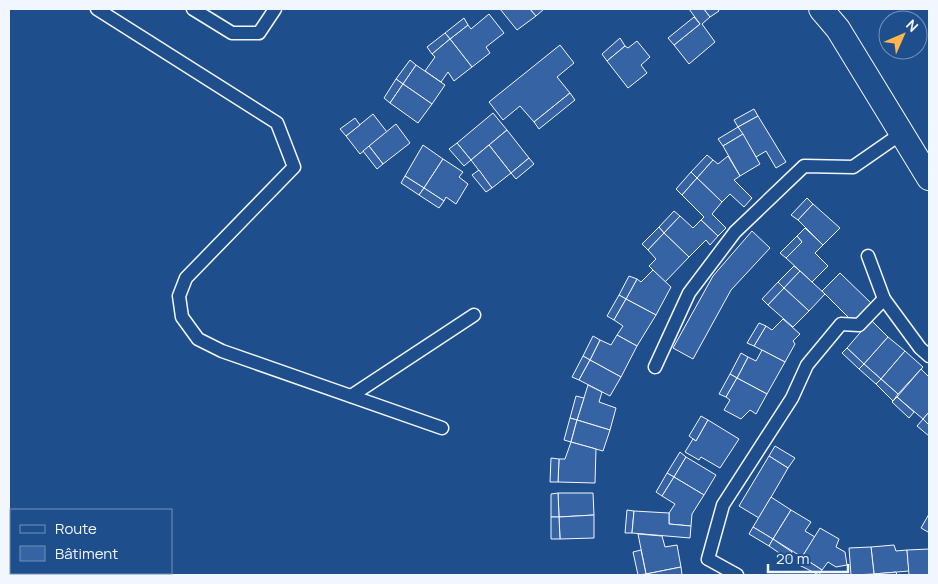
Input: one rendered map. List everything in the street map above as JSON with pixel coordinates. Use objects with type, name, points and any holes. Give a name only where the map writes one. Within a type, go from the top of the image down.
[{"type":"street","points":[[821,9],[838,29],[929,178]]},
{"type":"lane","points":[[97,9],[277,123],[294,167],[186,278],[179,296],[182,317],[198,339],[222,350],[442,428]]},
{"type":"lane","points":[[193,9],[232,32],[259,33],[275,9]]},
{"type":"lane","points":[[654,367],[695,286],[735,232],[804,166],[853,167],[902,133]]},
{"type":"lane","points":[[868,256],[884,299],[920,348],[929,356]]},
{"type":"lane","points":[[737,575],[708,559],[723,505],[792,398],[807,365],[841,324],[859,325],[884,299]]},
{"type":"lane","points":[[351,396],[474,315]]},
{"type":"building","points":[[500,9],[530,9],[536,16],[517,30]]},
{"type":"building","points":[[530,9],[544,9],[536,16]]},
{"type":"building","points":[[689,9],[704,9],[710,17],[702,24],[715,42],[689,64],[674,45],[700,24]]},
{"type":"building","points":[[704,9],[718,9],[719,11],[710,17]]},
{"type":"building","points":[[489,14],[504,33],[486,47],[490,53],[472,67],[450,39],[468,25],[471,29]]},
{"type":"building","points":[[694,17],[700,24],[674,45],[668,38]]},
{"type":"building","points":[[464,18],[468,25],[450,39],[445,33]]},
{"type":"building","points":[[445,33],[450,39],[432,54],[427,47]]},
{"type":"building","points":[[620,38],[625,46],[607,61],[602,54]]},
{"type":"building","points":[[450,39],[472,67],[454,81],[448,72],[441,82],[425,71],[435,57],[432,54]]},
{"type":"building","points":[[637,41],[650,57],[641,65],[647,73],[628,88],[607,61],[625,46],[628,48]]},
{"type":"building","points":[[560,45],[574,63],[557,77],[570,93],[534,122],[520,106],[503,120],[489,102]]},
{"type":"building","points":[[410,60],[416,65],[403,84],[396,79]]},
{"type":"building","points":[[416,65],[445,85],[432,104],[403,84]]},
{"type":"building","points":[[396,79],[403,84],[390,103],[384,98]]},
{"type":"building","points":[[403,84],[432,104],[418,123],[390,103]]},
{"type":"building","points":[[570,93],[575,100],[539,129],[534,122]]},
{"type":"building","points":[[754,109],[758,116],[738,127],[734,120]]},
{"type":"building","points":[[493,113],[507,130],[471,160],[457,143]]},
{"type":"building","points":[[373,114],[387,132],[360,154],[346,136]]},
{"type":"building","points":[[758,116],[786,162],[776,168],[766,151],[756,157],[738,127]]},
{"type":"building","points":[[355,118],[360,125],[346,136],[340,129]]},
{"type":"building","points":[[396,124],[410,143],[383,164],[369,146]]},
{"type":"building","points":[[738,127],[743,134],[723,146],[718,139]]},
{"type":"building","points":[[507,130],[529,158],[511,173],[489,145]]},
{"type":"building","points":[[743,134],[760,164],[740,176],[723,146]]},
{"type":"building","points":[[457,143],[471,160],[464,166],[449,149]]},
{"type":"building","points":[[423,145],[443,159],[424,188],[405,176]]},
{"type":"building","points":[[489,145],[511,173],[492,188],[471,160]]},
{"type":"building","points":[[369,146],[383,164],[377,169],[363,151]]},
{"type":"building","points":[[707,155],[713,160],[697,178],[691,172]]},
{"type":"building","points":[[728,156],[740,176],[734,180],[752,198],[744,207],[730,194],[722,202],[697,178],[713,160],[718,164]]},
{"type":"building","points":[[529,158],[534,164],[516,179],[511,173]]},
{"type":"building","points":[[443,159],[463,172],[459,177],[468,184],[456,204],[446,197],[444,201],[424,188]]},
{"type":"building","points":[[479,170],[492,188],[486,192],[472,175]]},
{"type":"building","points":[[691,172],[697,178],[682,195],[676,189]]},
{"type":"building","points":[[405,176],[424,188],[419,195],[401,183]]},
{"type":"building","points":[[697,178],[722,202],[712,214],[726,228],[718,236],[701,220],[704,217],[682,195]]},
{"type":"building","points":[[424,188],[444,201],[439,208],[419,195]]},
{"type":"building","points":[[807,198],[813,204],[798,220],[791,215]]},
{"type":"building","points":[[813,204],[840,228],[823,245],[798,220]]},
{"type":"building","points":[[674,211],[680,216],[664,233],[659,227]]},
{"type":"building","points":[[680,216],[693,228],[701,220],[718,236],[710,245],[706,240],[689,257],[664,233]]},
{"type":"building","points":[[659,227],[664,233],[648,250],[642,244]]},
{"type":"building","points":[[805,228],[823,245],[815,253],[828,266],[812,282],[786,258],[802,242],[797,236]]},
{"type":"building","points":[[752,231],[770,248],[731,290],[693,359],[673,348],[713,276]]},
{"type":"building","points":[[664,233],[689,257],[665,282],[649,266],[656,259],[648,250]]},
{"type":"building","points":[[797,236],[802,242],[786,258],[780,253]]},
{"type":"building","points":[[794,266],[800,271],[784,288],[778,282]]},
{"type":"building","points":[[653,270],[671,287],[656,315],[626,299],[637,279],[641,282]]},
{"type":"building","points":[[800,271],[825,294],[809,311],[784,288]]},
{"type":"building","points":[[840,273],[872,304],[853,322],[822,291]]},
{"type":"building","points":[[629,276],[637,279],[626,299],[619,295]]},
{"type":"building","points":[[778,282],[784,288],[768,305],[762,299]]},
{"type":"building","points":[[784,288],[809,311],[793,327],[768,305]]},
{"type":"building","points":[[619,295],[626,299],[614,320],[607,316]]},
{"type":"building","points":[[626,299],[656,315],[637,346],[617,335],[623,326],[614,320]]},
{"type":"building","points":[[783,319],[800,334],[793,341],[795,344],[785,362],[754,346],[766,326],[772,330]]},
{"type":"building","points":[[871,320],[888,337],[864,364],[847,348]]},
{"type":"building","points":[[759,323],[766,326],[754,346],[747,343]]},
{"type":"building","points":[[617,335],[637,346],[621,377],[590,360],[600,340],[611,345]]},
{"type":"building","points":[[593,336],[600,340],[590,360],[583,356]]},
{"type":"building","points":[[888,337],[905,351],[881,379],[864,364]]},
{"type":"building","points":[[847,348],[864,364],[859,369],[842,353]]},
{"type":"building","points":[[762,350],[785,362],[767,394],[737,378],[748,357],[756,361]]},
{"type":"building","points":[[905,351],[923,367],[898,394],[881,379]]},
{"type":"building","points":[[741,353],[748,357],[737,378],[730,374]]},
{"type":"building","points":[[583,356],[590,360],[579,380],[572,377]]},
{"type":"building","points":[[590,360],[621,377],[610,396],[579,380]]},
{"type":"building","points":[[864,364],[881,379],[876,384],[859,369]]},
{"type":"building","points":[[921,369],[929,377],[929,412],[923,419],[897,397]]},
{"type":"building","points":[[730,374],[737,378],[726,397],[719,394]]},
{"type":"building","points":[[737,378],[767,394],[756,414],[750,410],[741,419],[724,410],[730,400],[726,397]]},
{"type":"building","points":[[881,379],[898,394],[893,401],[876,384]]},
{"type":"building","points":[[588,385],[602,392],[599,402],[616,408],[610,430],[577,420]]},
{"type":"building","points":[[576,396],[584,398],[577,420],[570,418]]},
{"type":"building","points":[[897,397],[914,412],[909,418],[892,402]]},
{"type":"building","points":[[929,412],[929,425],[923,419]]},
{"type":"building","points":[[701,416],[708,420],[696,441],[689,436]]},
{"type":"building","points":[[570,418],[577,420],[571,442],[564,440]]},
{"type":"building","points":[[923,419],[929,425],[929,436],[917,426]]},
{"type":"building","points":[[577,420],[610,430],[603,451],[571,442]]},
{"type":"building","points":[[708,420],[739,439],[720,468],[701,457],[699,460],[685,452],[693,439],[696,441]]},
{"type":"building","points":[[571,442],[596,449],[595,483],[558,482],[559,459],[565,459]]},
{"type":"building","points":[[775,446],[795,458],[788,468],[769,456]]},
{"type":"building","points":[[680,452],[686,457],[674,477],[667,473]]},
{"type":"building","points":[[769,456],[788,468],[759,518],[739,506]]},
{"type":"building","points":[[686,457],[716,475],[704,495],[674,477]]},
{"type":"building","points":[[551,458],[559,459],[558,482],[550,482]]},
{"type":"building","points":[[667,473],[674,477],[662,496],[656,492]]},
{"type":"building","points":[[674,477],[704,495],[692,514],[691,526],[669,524],[669,513],[675,504],[662,496]]},
{"type":"building","points":[[558,493],[593,493],[594,515],[559,517]]},
{"type":"building","points":[[558,493],[559,517],[551,517],[551,494]]},
{"type":"building","points":[[771,497],[791,510],[773,539],[753,527]]},
{"type":"building","points":[[627,510],[634,511],[632,533],[625,533]]},
{"type":"building","points":[[791,510],[811,522],[805,531],[815,537],[802,557],[773,539]]},
{"type":"building","points":[[634,511],[669,513],[669,524],[691,526],[690,538],[632,533]]},
{"type":"building","points":[[929,514],[929,529],[928,532],[921,528]]},
{"type":"building","points":[[594,515],[594,538],[560,539],[559,517]]},
{"type":"building","points":[[551,517],[559,517],[560,539],[551,539]]},
{"type":"building","points":[[753,527],[773,539],[769,546],[749,534]]},
{"type":"building","points":[[820,528],[839,539],[836,547],[845,552],[847,565],[836,567],[828,562],[822,570],[802,557]]},
{"type":"building","points":[[638,534],[662,536],[665,547],[677,545],[681,567],[646,574]]},
{"type":"building","points":[[773,539],[792,552],[788,559],[769,546]]},
{"type":"building","points":[[894,545],[896,551],[907,550],[909,571],[874,574],[871,547]]},
{"type":"building","points":[[871,547],[874,574],[851,575],[849,548]]},
{"type":"building","points":[[929,549],[929,575],[909,575],[907,550]]},
{"type":"building","points":[[641,550],[646,574],[638,575],[633,552]]},
{"type":"building","points":[[802,557],[822,570],[819,575],[797,564]]},
{"type":"building","points":[[681,567],[682,575],[646,575],[646,574]]},
{"type":"building","points":[[896,572],[897,575],[874,575],[874,574]]}]
